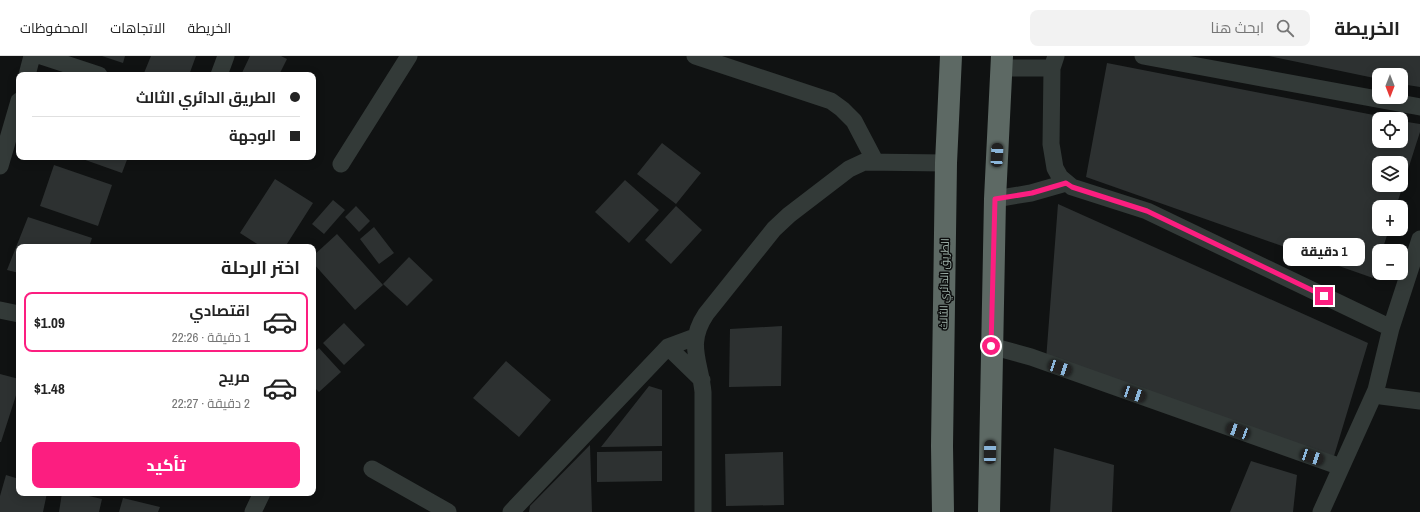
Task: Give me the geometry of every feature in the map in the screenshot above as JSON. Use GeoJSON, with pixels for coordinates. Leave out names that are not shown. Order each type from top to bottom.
{"type":"FeatureCollection","features":[{"type":"Feature","properties":{"kind":"highway","name":"الطريق الدائري الثالث"},"geometry":{"type":"LineString","coordinates":[[943,512],[942,446],[946,163],[951,56]]}},
{"type":"Feature","properties":{"kind":"highway"},"geometry":{"type":"LineString","coordinates":[[989,512],[995,199],[1002,62]]}},
{"type":"Feature","properties":{"kind":"street"},"geometry":{"type":"LineString","coordinates":[[28,72],[32,56]]}},
{"type":"Feature","properties":{"kind":"street"},"geometry":{"type":"LineString","coordinates":[[41,56],[91,72]]}},
{"type":"Feature","properties":{"kind":"street"},"geometry":{"type":"LineString","coordinates":[[220,72],[226,56]]}},
{"type":"Feature","properties":{"kind":"street"},"geometry":{"type":"LineString","coordinates":[[341,164],[409,56]]}},
{"type":"Feature","properties":{"kind":"street"},"geometry":{"type":"LineString","coordinates":[[695,56],[830,101],[842,109],[854,121],[875,161]]}},
{"type":"Feature","properties":{"kind":"street"},"geometry":{"type":"LineString","coordinates":[[1143,56],[1420,107]]}},
{"type":"Feature","properties":{"kind":"street"},"geometry":{"type":"LineString","coordinates":[[1002,62],[1054,62],[1051,144],[1055,168],[1060,177],[1066,183],[1072,187],[1147,211],[1391,328]]}},
{"type":"Feature","properties":{"kind":"street"},"geometry":{"type":"LineString","coordinates":[[0,166],[16,112]]}},
{"type":"Feature","properties":{"kind":"street"},"geometry":{"type":"LineString","coordinates":[[703,512],[703,392],[695,338],[706,314],[774,229],[789,215],[849,169],[864,162],[875,161],[946,163]]}},
{"type":"Feature","properties":{"kind":"street"},"geometry":{"type":"LineString","coordinates":[[995,199],[1032,193],[1066,183]]}},
{"type":"Feature","properties":{"kind":"street"},"geometry":{"type":"LineString","coordinates":[[1321,512],[1376,390],[1391,328],[1420,239]]}},
{"type":"Feature","properties":{"kind":"street"},"geometry":{"type":"LineString","coordinates":[[0,310],[16,313]]}},
{"type":"Feature","properties":{"kind":"street"},"geometry":{"type":"LineString","coordinates":[[510,512],[668,347],[695,338]]}},
{"type":"Feature","properties":{"kind":"street"},"geometry":{"type":"LineString","coordinates":[[991,346],[1031,357],[1341,467]]}},
{"type":"Feature","properties":{"kind":"street"},"geometry":{"type":"LineString","coordinates":[[668,347],[702,380]]}},
{"type":"Feature","properties":{"kind":"street"},"geometry":{"type":"LineString","coordinates":[[1376,390],[1381,396],[1420,401]]}},
{"type":"Feature","properties":{"kind":"street"},"geometry":{"type":"LineString","coordinates":[[372,469],[448,512]]}},
{"type":"Feature","properties":{"kind":"street"},"geometry":{"type":"LineString","coordinates":[[253,512],[261,496]]}},
{"type":"Feature","properties":{"kind":"building"},"geometry":{"type":"Polygon","coordinates":[[[102,56],[125,56],[123,63],[102,56]]]}},
{"type":"Feature","properties":{"kind":"building"},"geometry":{"type":"Polygon","coordinates":[[[151,56],[196,56],[190,72],[144,72],[151,56]]]}},
{"type":"Feature","properties":{"kind":"building"},"geometry":{"type":"Polygon","coordinates":[[[250,56],[281,56],[287,59],[280,72],[242,72],[250,56]]]}},
{"type":"Feature","properties":{"kind":"building"},"geometry":{"type":"Polygon","coordinates":[[[1269,56],[1420,56],[1420,87],[1408,85],[1408,68],[1372,68],[1372,78],[1269,56]]]}},
{"type":"Feature","properties":{"kind":"building"},"geometry":{"type":"Polygon","coordinates":[[[1107,63],[1372,115],[1372,148],[1408,148],[1408,122],[1420,124],[1420,132],[1408,170],[1408,156],[1372,156],[1372,192],[1401,192],[1398,200],[1372,200],[1372,236],[1387,236],[1384,244],[1372,244],[1372,278],[1086,177],[1107,63]]]}},
{"type":"Feature","properties":{"kind":"building"},"geometry":{"type":"Polygon","coordinates":[[[662,143],[701,173],[676,204],[637,174],[662,143]]]}},
{"type":"Feature","properties":{"kind":"building"},"geometry":{"type":"Polygon","coordinates":[[[85,160],[127,160],[122,173],[85,160]]]}},
{"type":"Feature","properties":{"kind":"building"},"geometry":{"type":"Polygon","coordinates":[[[54,165],[112,185],[98,226],[40,206],[54,165]]]}},
{"type":"Feature","properties":{"kind":"building"},"geometry":{"type":"Polygon","coordinates":[[[275,179],[313,203],[287,244],[257,244],[240,233],[275,179]]]}},
{"type":"Feature","properties":{"kind":"building"},"geometry":{"type":"Polygon","coordinates":[[[625,180],[659,210],[629,243],[595,212],[625,180]]]}},
{"type":"Feature","properties":{"kind":"building"},"geometry":{"type":"Polygon","coordinates":[[[333,200],[345,210],[324,234],[312,224],[333,200]]]}},
{"type":"Feature","properties":{"kind":"building"},"geometry":{"type":"Polygon","coordinates":[[[1058,204],[1368,343],[1334,456],[1046,360],[1058,204]]]}},
{"type":"Feature","properties":{"kind":"building"},"geometry":{"type":"Polygon","coordinates":[[[356,206],[370,221],[359,232],[345,217],[356,206]]]}},
{"type":"Feature","properties":{"kind":"building"},"geometry":{"type":"Polygon","coordinates":[[[676,206],[702,230],[671,264],[645,240],[676,206]]]}},
{"type":"Feature","properties":{"kind":"building"},"geometry":{"type":"Polygon","coordinates":[[[28,217],[92,238],[90,244],[17,244],[28,217]]]}},
{"type":"Feature","properties":{"kind":"building"},"geometry":{"type":"Polygon","coordinates":[[[374,227],[394,253],[379,264],[360,239],[374,227]]]}},
{"type":"Feature","properties":{"kind":"building"},"geometry":{"type":"Polygon","coordinates":[[[337,234],[383,285],[355,310],[316,266],[316,253],[337,234]]]}},
{"type":"Feature","properties":{"kind":"building"},"geometry":{"type":"Polygon","coordinates":[[[16,247],[16,272],[7,270],[16,247]]]}},
{"type":"Feature","properties":{"kind":"building"},"geometry":{"type":"Polygon","coordinates":[[[409,257],[433,280],[407,306],[383,284],[409,257]]]}},
{"type":"Feature","properties":{"kind":"building"},"geometry":{"type":"Polygon","coordinates":[[[344,323],[365,345],[344,365],[323,343],[344,323]]]}},
{"type":"Feature","properties":{"kind":"building"},"geometry":{"type":"Polygon","coordinates":[[[782,326],[781,386],[729,387],[730,329],[782,326]]]}},
{"type":"Feature","properties":{"kind":"building"},"geometry":{"type":"Polygon","coordinates":[[[319,348],[341,372],[319,392],[316,389],[316,350],[319,348]]]}},
{"type":"Feature","properties":{"kind":"building"},"geometry":{"type":"Polygon","coordinates":[[[506,361],[551,400],[519,437],[473,398],[506,361]]]}},
{"type":"Feature","properties":{"kind":"building"},"geometry":{"type":"Polygon","coordinates":[[[0,374],[16,378],[16,395],[0,442],[0,374]]]}},
{"type":"Feature","properties":{"kind":"building"},"geometry":{"type":"Polygon","coordinates":[[[649,386],[662,390],[662,446],[601,447],[649,386]]]}},
{"type":"Feature","properties":{"kind":"building"},"geometry":{"type":"Polygon","coordinates":[[[590,445],[592,512],[529,512],[530,506],[590,445]]]}},
{"type":"Feature","properties":{"kind":"building"},"geometry":{"type":"Polygon","coordinates":[[[1054,448],[1114,465],[1112,512],[1050,512],[1054,448]]]}},
{"type":"Feature","properties":{"kind":"building"},"geometry":{"type":"Polygon","coordinates":[[[662,451],[662,481],[597,482],[597,452],[662,451]]]}},
{"type":"Feature","properties":{"kind":"building"},"geometry":{"type":"Polygon","coordinates":[[[783,452],[784,505],[726,506],[725,454],[783,452]]]}},
{"type":"Feature","properties":{"kind":"building"},"geometry":{"type":"Polygon","coordinates":[[[1251,461],[1297,475],[1293,512],[1230,512],[1251,461]]]}},
{"type":"Feature","properties":{"kind":"building"},"geometry":{"type":"Polygon","coordinates":[[[6,475],[16,478],[16,496],[46,496],[43,512],[0,512],[0,496],[6,475]]]}},
{"type":"Feature","properties":{"kind":"building"},"geometry":{"type":"Polygon","coordinates":[[[62,496],[89,496],[102,499],[99,512],[59,512],[62,496]]]}},
{"type":"Feature","properties":{"kind":"building"},"geometry":{"type":"Polygon","coordinates":[[[123,498],[160,507],[158,512],[119,512],[123,498]]]}},
{"type":"Feature","properties":{"kind":"route"},"geometry":{"type":"LineString","coordinates":[[991,346],[995,199],[1032,193],[1066,183],[1072,187],[1147,211],[1324,296]]}}]}
